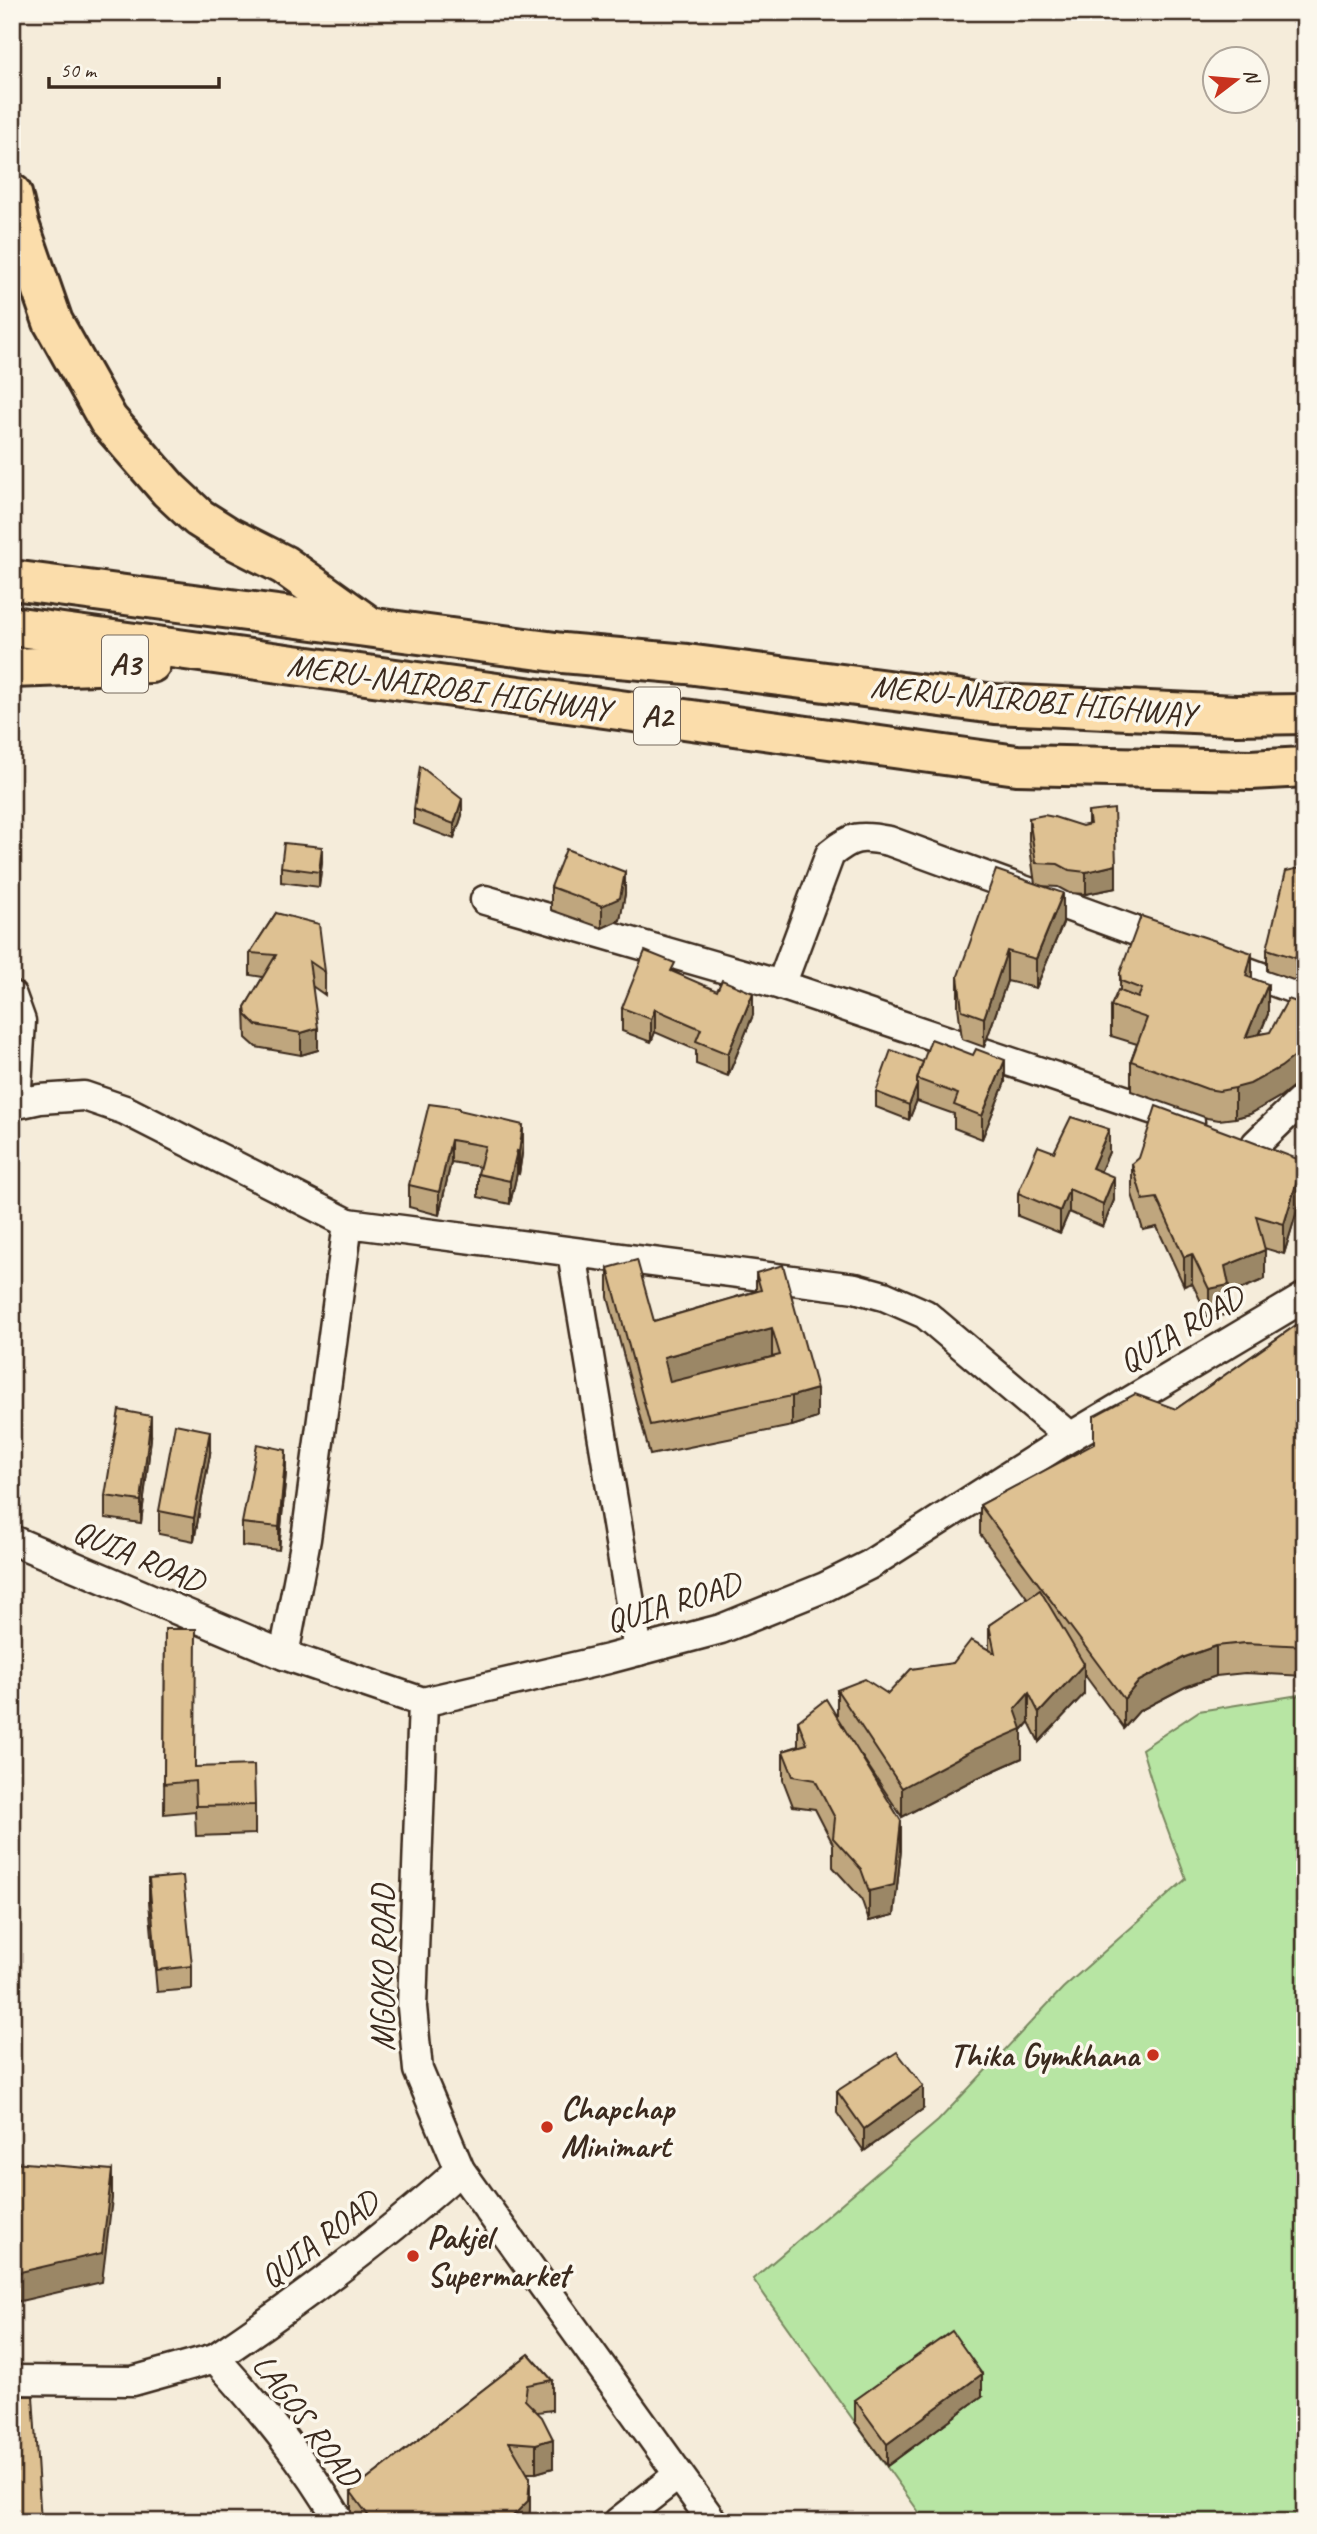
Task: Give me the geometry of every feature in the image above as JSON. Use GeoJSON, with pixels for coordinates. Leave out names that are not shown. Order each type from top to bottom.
{"type":"FeatureCollection","features":[{"type":"Feature","properties":{"kind":"highway"},"geometry":{"type":"LineString","coordinates":[[12,194],[19,224],[53,322],[108,420],[169,490],[199,518],[229,537],[284,565],[372,628]]}},
{"type":"Feature","properties":{"kind":"highway","name":"MERU-NAIROBI HIGHWAY"},"geometry":{"type":"LineString","coordinates":[[12,580],[563,653],[687,664],[995,704],[1236,715],[1305,714]]}},
{"type":"Feature","properties":{"kind":"highway","name":"MERU-NAIROBI HIGHWAY"},"geometry":{"type":"LineString","coordinates":[[12,626],[1017,765],[1251,770],[1305,767]]}},
{"type":"Feature","properties":{"kind":"highway","name":"A3"},"geometry":{"type":"LineString","coordinates":[[12,668],[237,658]]}},
{"type":"Feature","properties":{"kind":"street"},"geometry":{"type":"LineString","coordinates":[[780,985],[830,854],[847,840],[869,837],[889,841],[1305,993]]}},
{"type":"Feature","properties":{"kind":"street"},"geometry":{"type":"LineString","coordinates":[[485,900],[780,985],[1268,1149],[1305,1097]]}},
{"type":"Feature","properties":{"kind":"street"},"geometry":{"type":"LineString","coordinates":[[12,996],[21,1021],[14,1104],[84,1096],[125,1110],[348,1223],[855,1288],[884,1296],[925,1314],[1070,1437]]}},
{"type":"Feature","properties":{"kind":"street"},"geometry":{"type":"LineString","coordinates":[[284,1655],[306,1539],[348,1223]]}},
{"type":"Feature","properties":{"kind":"street"},"geometry":{"type":"LineString","coordinates":[[572,1253],[638,1651]]}},
{"type":"Feature","properties":{"kind":"street","name":"QUIA ROAD"},"geometry":{"type":"LineString","coordinates":[[12,1540],[284,1655],[423,1702],[721,1629],[836,1582],[869,1565],[1070,1437],[1305,1297]]}},
{"type":"Feature","properties":{"kind":"street","name":"MGOKO ROAD"},"geometry":{"type":"LineString","coordinates":[[423,1702],[412,2007],[418,2070],[460,2170],[713,2522]]}},
{"type":"Feature","properties":{"kind":"street","name":"QUIA ROAD"},"geometry":{"type":"LineString","coordinates":[[215,2358],[342,2269],[460,2170]]}},
{"type":"Feature","properties":{"kind":"street","name":"LAGOS ROAD"},"geometry":{"type":"LineString","coordinates":[[12,2380],[132,2381],[215,2358],[285,2439],[317,2482],[340,2522]]}},
{"type":"Feature","properties":{"kind":"street"},"geometry":{"type":"LineString","coordinates":[[618,2522],[678,2475]]}},
{"type":"Feature","properties":{"kind":"green space","name":"Thika Gymkhana"},"geometry":{"type":"Polygon","coordinates":[[[1305,1694],[1305,2522],[926,2522],[753,2279],[938,2121],[1063,1988],[1186,1879],[1159,1806],[1142,1749],[1199,1711],[1305,1694]]]}},
{"type":"Feature","properties":{"kind":"building"},"geometry":{"type":"Polygon","coordinates":[[[420,766],[462,799],[454,824],[414,809],[420,766]]]}},
{"type":"Feature","properties":{"kind":"building"},"geometry":{"type":"Polygon","coordinates":[[[1114,809],[1116,865],[1086,872],[1069,870],[1058,864],[1036,863],[1029,818],[1044,815],[1082,826],[1090,824],[1088,812],[1114,809]]]}},
{"type":"Feature","properties":{"kind":"building"},"geometry":{"type":"Polygon","coordinates":[[[284,843],[322,847],[319,872],[281,867],[284,843]]]}},
{"type":"Feature","properties":{"kind":"building"},"geometry":{"type":"Polygon","coordinates":[[[566,849],[625,872],[620,898],[602,906],[551,887],[566,849]]]}},
{"type":"Feature","properties":{"kind":"building"},"geometry":{"type":"Polygon","coordinates":[[[1305,867],[1305,961],[1267,949],[1286,871],[1305,867]]]}},
{"type":"Feature","properties":{"kind":"building"},"geometry":{"type":"Polygon","coordinates":[[[996,870],[1063,893],[1036,959],[1007,951],[984,1018],[962,1010],[958,976],[996,870]]]}},
{"type":"Feature","properties":{"kind":"building"},"geometry":{"type":"Polygon","coordinates":[[[276,913],[319,924],[325,972],[309,961],[318,1028],[301,1033],[256,1025],[246,1015],[245,1007],[276,955],[250,953],[276,913]]]}},
{"type":"Feature","properties":{"kind":"building"},"geometry":{"type":"Polygon","coordinates":[[[1141,916],[1252,953],[1246,976],[1268,984],[1246,1037],[1270,1032],[1288,999],[1305,1005],[1305,1048],[1281,1067],[1250,1084],[1219,1091],[1131,1061],[1147,1018],[1111,1006],[1118,990],[1138,998],[1142,989],[1121,981],[1120,973],[1141,916]]]}},
{"type":"Feature","properties":{"kind":"building"},"geometry":{"type":"Polygon","coordinates":[[[645,951],[675,963],[671,971],[717,991],[722,980],[753,993],[728,1054],[696,1041],[701,1029],[655,1009],[651,1019],[622,1008],[645,951]]]}},
{"type":"Feature","properties":{"kind":"building"},"geometry":{"type":"Polygon","coordinates":[[[931,1039],[973,1055],[976,1049],[1005,1060],[982,1116],[954,1105],[958,1094],[917,1079],[931,1039]]]}},
{"type":"Feature","properties":{"kind":"building"},"geometry":{"type":"Polygon","coordinates":[[[891,1050],[923,1062],[909,1105],[876,1092],[891,1050]]]}},
{"type":"Feature","properties":{"kind":"building"},"geometry":{"type":"Polygon","coordinates":[[[429,1104],[459,1108],[523,1125],[519,1152],[517,1151],[510,1181],[478,1174],[485,1146],[451,1140],[439,1192],[409,1185],[429,1104]]]}},
{"type":"Feature","properties":{"kind":"building"},"geometry":{"type":"Polygon","coordinates":[[[1156,1106],[1303,1161],[1284,1224],[1256,1216],[1265,1250],[1225,1266],[1229,1285],[1209,1289],[1192,1254],[1184,1257],[1157,1198],[1143,1200],[1132,1164],[1139,1158],[1156,1106]]]}},
{"type":"Feature","properties":{"kind":"building"},"geometry":{"type":"Polygon","coordinates":[[[1071,1117],[1109,1129],[1092,1168],[1114,1177],[1103,1204],[1069,1189],[1060,1211],[1018,1193],[1038,1146],[1054,1152],[1071,1117]]]}},
{"type":"Feature","properties":{"kind":"building"},"geometry":{"type":"Polygon","coordinates":[[[637,1260],[654,1321],[761,1290],[756,1273],[783,1265],[817,1389],[650,1425],[608,1268],[637,1260]],[[772,1328],[664,1357],[670,1382],[780,1355],[772,1328]]]}},
{"type":"Feature","properties":{"kind":"building"},"geometry":{"type":"Polygon","coordinates":[[[1305,1319],[1305,1646],[1245,1643],[1216,1646],[1185,1657],[1139,1681],[1124,1699],[980,1505],[1094,1444],[1094,1416],[1135,1394],[1176,1409],[1305,1319]]]}},
{"type":"Feature","properties":{"kind":"building"},"geometry":{"type":"Polygon","coordinates":[[[119,1410],[151,1416],[141,1501],[105,1496],[119,1410]]]}},
{"type":"Feature","properties":{"kind":"building"},"geometry":{"type":"Polygon","coordinates":[[[175,1424],[210,1431],[194,1518],[159,1511],[175,1424]]]}},
{"type":"Feature","properties":{"kind":"building"},"geometry":{"type":"Polygon","coordinates":[[[257,1444],[286,1450],[279,1527],[242,1523],[257,1444]]]}},
{"type":"Feature","properties":{"kind":"building"},"geometry":{"type":"Polygon","coordinates":[[[1040,1590],[1084,1664],[1039,1713],[1029,1693],[1015,1709],[1022,1729],[973,1750],[902,1788],[837,1690],[865,1679],[888,1694],[911,1669],[953,1663],[971,1640],[995,1653],[989,1625],[1040,1590]]]}},
{"type":"Feature","properties":{"kind":"building"},"geometry":{"type":"Polygon","coordinates":[[[165,1629],[196,1629],[195,1767],[254,1765],[255,1805],[196,1806],[195,1781],[164,1784],[165,1629]]]}},
{"type":"Feature","properties":{"kind":"building"},"geometry":{"type":"Polygon","coordinates":[[[826,1699],[901,1821],[894,1885],[869,1891],[861,1869],[833,1838],[835,1818],[815,1780],[793,1776],[783,1751],[807,1744],[798,1721],[826,1699]]]}},
{"type":"Feature","properties":{"kind":"building"},"geometry":{"type":"Polygon","coordinates":[[[183,1876],[192,1966],[157,1970],[149,1879],[183,1876]]]}},
{"type":"Feature","properties":{"kind":"building"},"geometry":{"type":"Polygon","coordinates":[[[12,2010],[13,2162],[112,2170],[102,2253],[12,2274],[12,2010]]]}},
{"type":"Feature","properties":{"kind":"building"},"geometry":{"type":"Polygon","coordinates":[[[897,2052],[923,2086],[864,2129],[837,2091],[897,2052]]]}},
{"type":"Feature","properties":{"kind":"building"},"geometry":{"type":"Polygon","coordinates":[[[952,2331],[982,2374],[887,2444],[855,2400],[952,2331]]]}},
{"type":"Feature","properties":{"kind":"building"},"geometry":{"type":"Polygon","coordinates":[[[529,2354],[552,2380],[527,2385],[525,2400],[542,2417],[553,2439],[536,2444],[509,2442],[530,2478],[528,2501],[512,2517],[492,2521],[469,2513],[470,2522],[373,2522],[351,2492],[529,2354]]]}},
{"type":"Feature","properties":{"kind":"building"},"geometry":{"type":"Polygon","coordinates":[[[12,2396],[33,2396],[41,2522],[12,2522],[12,2396]]]}},
{"type":"Feature","properties":{"kind":"place","name":"Thika Gymkhana"},"geometry":{"type":"Point","coordinates":[1153,2055]}},
{"type":"Feature","properties":{"kind":"place","name":"Chapchap Minimart"},"geometry":{"type":"Point","coordinates":[547,2127]}},
{"type":"Feature","properties":{"kind":"place","name":"Pakjel Supermarket"},"geometry":{"type":"Point","coordinates":[413,2256]}}]}
